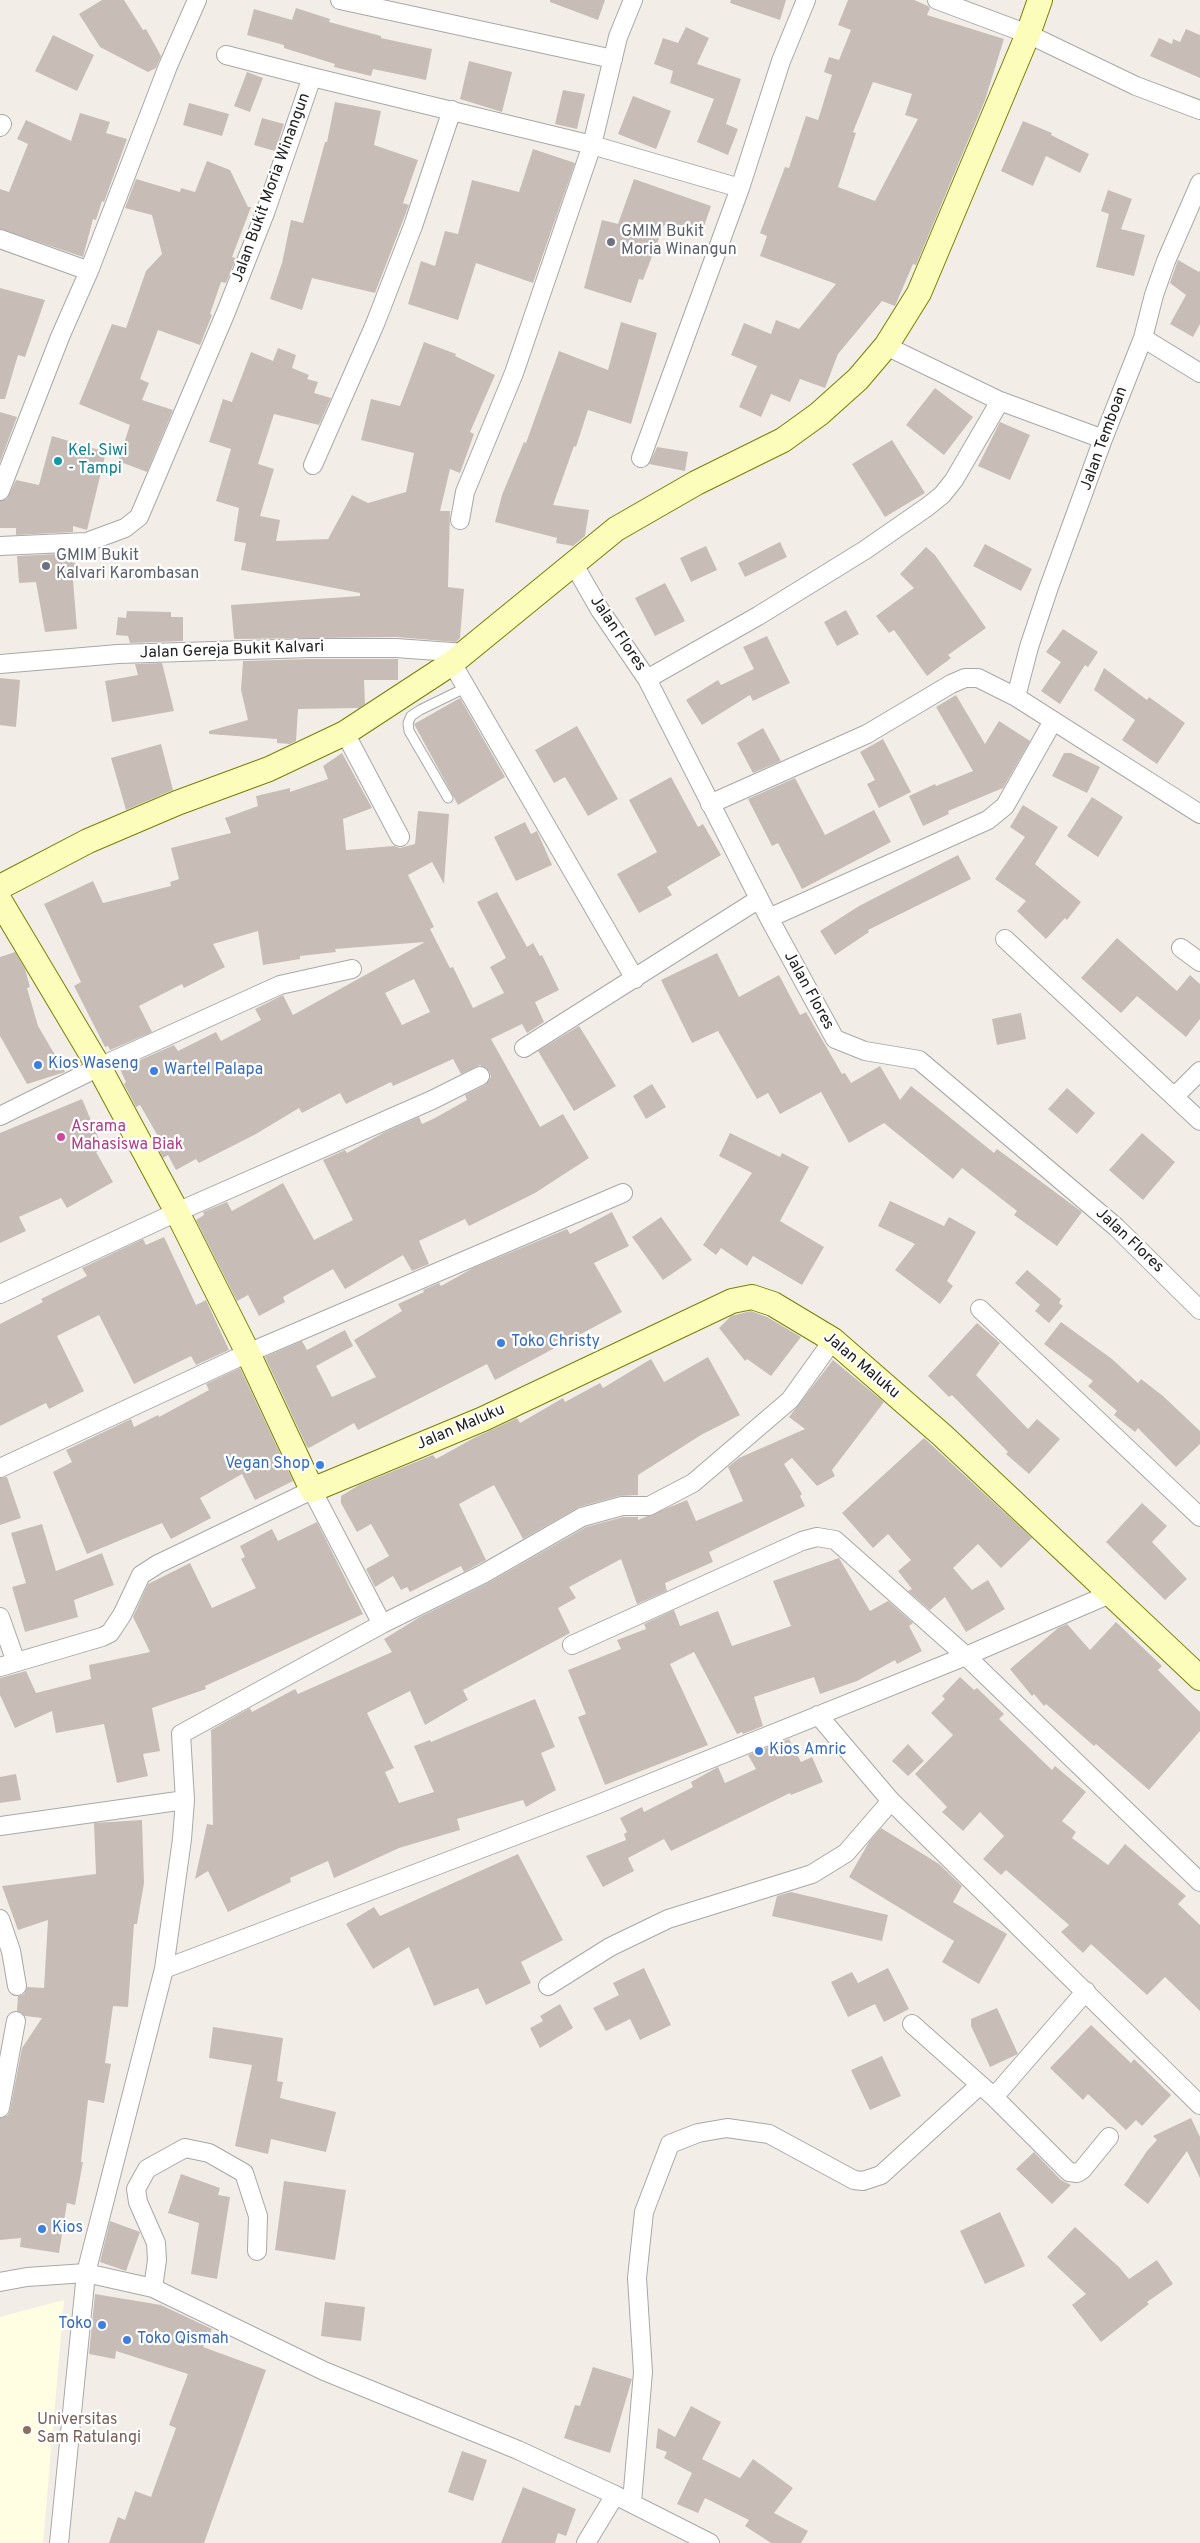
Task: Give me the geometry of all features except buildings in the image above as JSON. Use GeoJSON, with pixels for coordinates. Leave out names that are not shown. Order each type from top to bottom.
{"type":"FeatureCollection","features":[{"type":"Feature","properties":{"kind":"main road"},"geometry":{"type":"LineString","coordinates":[[0,887],[88,841],[177,803],[269,769],[345,733],[458,658],[616,528],[644,511],[784,440],[819,414],[858,379],[886,346],[919,293],[1028,34],[1040,0]]}},
{"type":"Feature","properties":{"kind":"main road"},"geometry":{"type":"LineString","coordinates":[[0,901],[99,1067],[177,1212],[248,1353],[312,1490]]}},
{"type":"Feature","properties":{"kind":"main road","name":"Jalan Maluku"},"geometry":{"type":"LineString","coordinates":[[312,1490],[483,1419],[739,1298],[752,1297],[773,1304],[833,1340],[942,1435],[1200,1678]]}},
{"type":"Feature","properties":{"kind":"street"},"geometry":{"type":"LineString","coordinates":[[0,491],[60,337],[89,271],[165,74],[197,0]]}},
{"type":"Feature","properties":{"kind":"street"},"geometry":{"type":"LineString","coordinates":[[340,0],[613,59]]}},
{"type":"Feature","properties":{"kind":"street"},"geometry":{"type":"LineString","coordinates":[[460,520],[464,492],[514,373],[592,145],[620,30],[633,0]]}},
{"type":"Feature","properties":{"kind":"street"},"geometry":{"type":"LineString","coordinates":[[640,458],[740,188],[781,61],[806,0]]}},
{"type":"Feature","properties":{"kind":"street"},"geometry":{"type":"LineString","coordinates":[[937,0],[1028,34],[1136,86],[1200,110]]}},
{"type":"Feature","properties":{"kind":"street"},"geometry":{"type":"LineString","coordinates":[[226,54],[312,77]]}},
{"type":"Feature","properties":{"kind":"street","name":"Jalan Bukit Moria Winangun"},"geometry":{"type":"LineString","coordinates":[[0,546],[87,542],[125,528],[139,517],[265,213],[312,77],[592,145],[740,188]]}},
{"type":"Feature","properties":{"kind":"street"},"geometry":{"type":"LineString","coordinates":[[313,465],[376,324],[413,226],[422,194],[452,110]]}},
{"type":"Feature","properties":{"kind":"street","name":"Jalan Temboan"},"geometry":{"type":"LineString","coordinates":[[1016,697],[1029,647],[1049,587],[1103,439],[1143,338],[1154,295],[1163,270],[1200,182]]}},
{"type":"Feature","properties":{"kind":"street"},"geometry":{"type":"LineString","coordinates":[[0,239],[89,271]]}},
{"type":"Feature","properties":{"kind":"street"},"geometry":{"type":"LineString","coordinates":[[1143,338],[1200,373]]}},
{"type":"Feature","properties":{"kind":"street"},"geometry":{"type":"LineString","coordinates":[[886,346],[1000,401],[1103,439]]}},
{"type":"Feature","properties":{"kind":"street"},"geometry":{"type":"LineString","coordinates":[[647,679],[758,616],[850,560],[927,507],[942,495],[954,480],[1000,401]]}},
{"type":"Feature","properties":{"kind":"street","name":"Jalan Flores"},"geometry":{"type":"LineString","coordinates":[[572,563],[600,610],[647,679],[759,899],[836,1039],[865,1051],[919,1060],[1116,1227],[1200,1310]]}},
{"type":"Feature","properties":{"kind":"street","name":"Jalan Gereja Bukit Kalvari"},"geometry":{"type":"LineString","coordinates":[[0,664],[118,654],[301,648],[396,648],[458,658]]}},
{"type":"Feature","properties":{"kind":"street"},"geometry":{"type":"LineString","coordinates":[[458,658],[467,688],[635,979]]}},
{"type":"Feature","properties":{"kind":"street"},"geometry":{"type":"LineString","coordinates":[[710,804],[867,734],[951,684],[965,678],[978,678],[1016,697],[1200,814]]}},
{"type":"Feature","properties":{"kind":"street"},"geometry":{"type":"LineString","coordinates":[[769,918],[988,820],[1005,806],[1053,721]]}},
{"type":"Feature","properties":{"kind":"street"},"geometry":{"type":"LineString","coordinates":[[345,733],[400,837]]}},
{"type":"Feature","properties":{"kind":"street"},"geometry":{"type":"LineString","coordinates":[[524,1048],[759,899]]}},
{"type":"Feature","properties":{"kind":"street"},"geometry":{"type":"LineString","coordinates":[[1005,939],[1200,1121]]}},
{"type":"Feature","properties":{"kind":"street"},"geometry":{"type":"LineString","coordinates":[[1181,948],[1200,962]]}},
{"type":"Feature","properties":{"kind":"street"},"geometry":{"type":"LineString","coordinates":[[0,1116],[99,1067],[280,986],[352,969]]}},
{"type":"Feature","properties":{"kind":"street"},"geometry":{"type":"LineString","coordinates":[[1175,1096],[1200,1071]]}},
{"type":"Feature","properties":{"kind":"street"},"geometry":{"type":"LineString","coordinates":[[0,1294],[177,1212],[432,1100],[480,1076]]}},
{"type":"Feature","properties":{"kind":"street"},"geometry":{"type":"LineString","coordinates":[[0,1468],[248,1353],[623,1193]]}},
{"type":"Feature","properties":{"kind":"street"},"geometry":{"type":"LineString","coordinates":[[980,1309],[1200,1517]]}},
{"type":"Feature","properties":{"kind":"street"},"geometry":{"type":"LineString","coordinates":[[59,2543],[86,2274],[164,1969],[182,1839],[185,1800],[181,1734],[382,1624],[484,1574],[582,1517],[603,1510],[632,1505],[649,1506],[693,1484],[790,1400],[833,1340]]}},
{"type":"Feature","properties":{"kind":"street"},"geometry":{"type":"LineString","coordinates":[[0,1617],[8,1664],[102,1637],[110,1633],[122,1615],[141,1575],[158,1564],[312,1490],[382,1624]]}},
{"type":"Feature","properties":{"kind":"street"},"geometry":{"type":"LineString","coordinates":[[572,1644],[802,1541],[817,1537],[836,1540],[966,1656],[1200,1882]]}},
{"type":"Feature","properties":{"kind":"street"},"geometry":{"type":"LineString","coordinates":[[164,1969],[596,1805],[966,1656],[1110,1594]]}},
{"type":"Feature","properties":{"kind":"street"},"geometry":{"type":"LineString","coordinates":[[818,1715],[891,1800],[1200,2105]]}},
{"type":"Feature","properties":{"kind":"street"},"geometry":{"type":"LineString","coordinates":[[0,1826],[185,1800]]}},
{"type":"Feature","properties":{"kind":"street"},"geometry":{"type":"LineString","coordinates":[[548,1986],[610,1946],[668,1919],[812,1874],[846,1853],[891,1800]]}},
{"type":"Feature","properties":{"kind":"street"},"geometry":{"type":"LineString","coordinates":[[0,1919],[11,1951],[17,1986]]}},
{"type":"Feature","properties":{"kind":"street"},"geometry":{"type":"LineString","coordinates":[[994,2098],[1086,1992]]}},
{"type":"Feature","properties":{"kind":"street"},"geometry":{"type":"LineString","coordinates":[[0,2108],[16,2021]]}},
{"type":"Feature","properties":{"kind":"street"},"geometry":{"type":"LineString","coordinates":[[912,2024],[994,2098],[1069,2172],[1077,2173],[1082,2170],[1109,2138]]}},
{"type":"Feature","properties":{"kind":"street"},"geometry":{"type":"LineString","coordinates":[[632,2502],[642,2372],[638,2278],[644,2212],[670,2144],[698,2133],[727,2128],[768,2134],[854,2180],[863,2181],[881,2175],[980,2085]]}},
{"type":"Feature","properties":{"kind":"street"},"geometry":{"type":"LineString","coordinates":[[153,2288],[157,2260],[156,2242],[138,2202],[136,2189],[147,2169],[185,2148],[209,2153],[244,2174],[258,2216],[257,2250]]}},
{"type":"Feature","properties":{"kind":"street"},"geometry":{"type":"LineString","coordinates":[[0,2282],[27,2277],[86,2274],[153,2288],[324,2371],[518,2450],[615,2494],[710,2543]]}},
{"type":"Feature","properties":{"kind":"street"},"geometry":{"type":"LineString","coordinates":[[586,2543],[615,2494]]}},
{"type":"Feature","properties":{"kind":"lane"},"geometry":{"type":"LineString","coordinates":[[448,798],[409,731],[408,723],[411,716],[420,710],[467,688]]}},
{"type":"Feature","properties":{"kind":"shaded area","name":"Universitas Sam Ratulangi"},"geometry":{"type":"Polygon","coordinates":[[[64,2300],[43,2543],[0,2543],[0,2317],[64,2300]]]}},
{"type":"Feature","properties":{"kind":"place","name":"GMIM Bukit Moria Winangun"},"geometry":{"type":"Point","coordinates":[611,242]}},
{"type":"Feature","properties":{"kind":"place","name":"Kel. Siwi - Tampi"},"geometry":{"type":"Point","coordinates":[58,461]}},
{"type":"Feature","properties":{"kind":"place","name":"GMIM Bukit Kalvari Karombasan"},"geometry":{"type":"Point","coordinates":[46,566]}},
{"type":"Feature","properties":{"kind":"place","name":"Kios Waseng"},"geometry":{"type":"Point","coordinates":[38,1065]}},
{"type":"Feature","properties":{"kind":"place","name":"Wartel Palapa"},"geometry":{"type":"Point","coordinates":[154,1071]}},
{"type":"Feature","properties":{"kind":"place","name":"Asrama Mahasiswa Biak"},"geometry":{"type":"Point","coordinates":[61,1137]}},
{"type":"Feature","properties":{"kind":"place","name":"Toko Christy"},"geometry":{"type":"Point","coordinates":[501,1343]}},
{"type":"Feature","properties":{"kind":"place","name":"Vegan Shop"},"geometry":{"type":"Point","coordinates":[320,1465]}},
{"type":"Feature","properties":{"kind":"place","name":"Kios Amric"},"geometry":{"type":"Point","coordinates":[759,1751]}},
{"type":"Feature","properties":{"kind":"place","name":"Kios"},"geometry":{"type":"Point","coordinates":[42,2229]}},
{"type":"Feature","properties":{"kind":"place","name":"Toko"},"geometry":{"type":"Point","coordinates":[102,2325]}},
{"type":"Feature","properties":{"kind":"place","name":"Toko Qismah"},"geometry":{"type":"Point","coordinates":[127,2340]}},
{"type":"Feature","properties":{"kind":"place","name":"Universitas Sam Ratulangi"},"geometry":{"type":"Point","coordinates":[27,2430]}}]}
